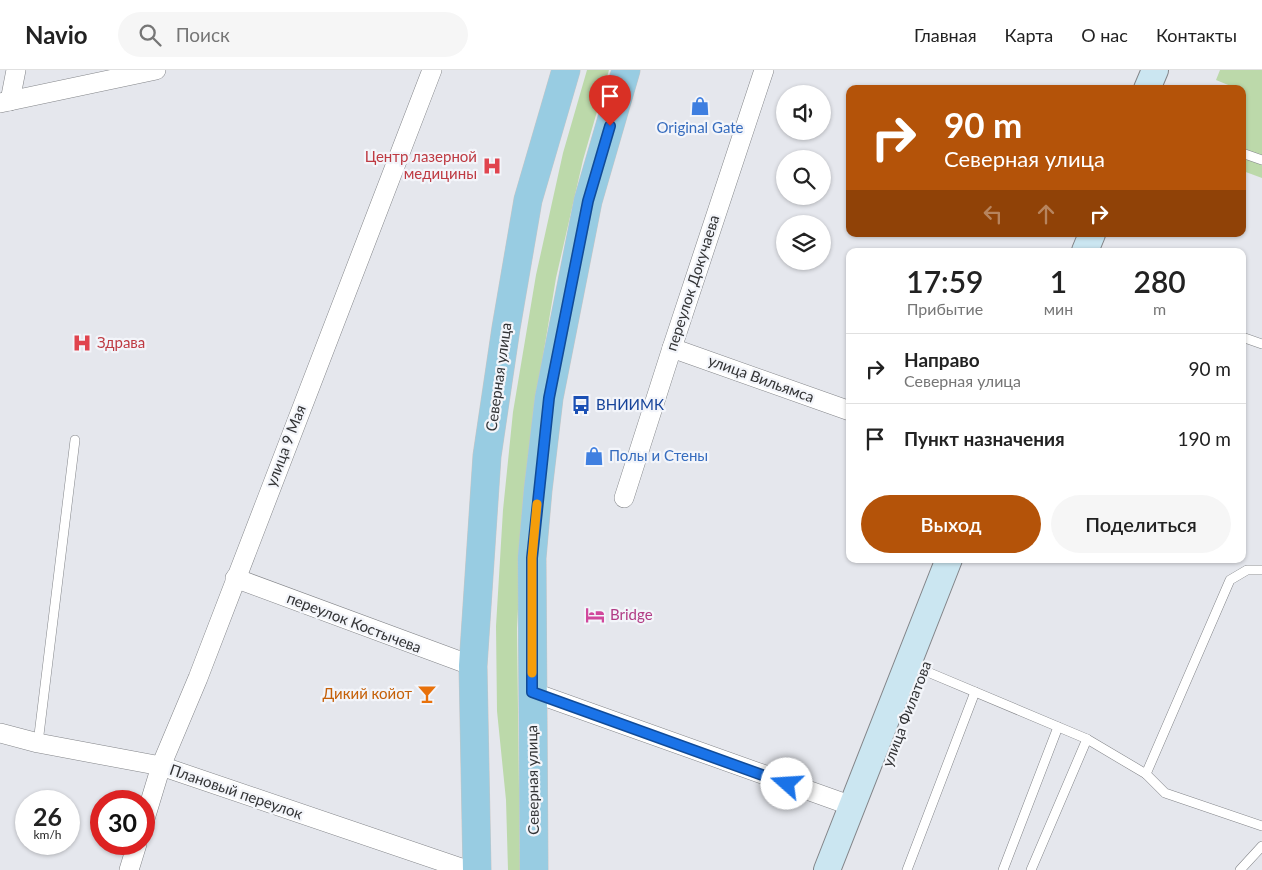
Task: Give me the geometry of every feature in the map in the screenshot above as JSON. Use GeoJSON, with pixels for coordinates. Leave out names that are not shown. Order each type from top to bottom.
{"type":"FeatureCollection","features":[{"type":"Feature","properties":{"kind":"main road","name":"Северная улица"},"geometry":{"type":"LineString","coordinates":[[477,870],[473,666],[487,456],[528,200],[566,70]]}},
{"type":"Feature","properties":{"kind":"main road","name":"Северная улица"},"geometry":{"type":"LineString","coordinates":[[534,870],[532,558],[549,398],[588,201],[626,70]]}},
{"type":"Feature","properties":{"kind":"main road"},"geometry":{"type":"LineString","coordinates":[[1130,85],[1136,70]]}},
{"type":"Feature","properties":{"kind":"main road"},"geometry":{"type":"LineString","coordinates":[[1148,85],[1154,70]]}},
{"type":"Feature","properties":{"kind":"main road"},"geometry":{"type":"LineString","coordinates":[[827,870],[852,806],[916,667],[948,563]]}},
{"type":"Feature","properties":{"kind":"main road","name":"улица Филатова"},"geometry":{"type":"LineString","coordinates":[[846,870],[916,667],[966,563]]}},
{"type":"Feature","properties":{"kind":"street"},"geometry":{"type":"LineString","coordinates":[[5,102],[16,70]]}},
{"type":"Feature","properties":{"kind":"street"},"geometry":{"type":"LineString","coordinates":[[5,102],[156,70]]}},
{"type":"Feature","properties":{"kind":"street","name":"улица 9 Мая"},"geometry":{"type":"LineString","coordinates":[[154,790],[432,70]]}},
{"type":"Feature","properties":{"kind":"street","name":"переулок Докучаева"},"geometry":{"type":"LineString","coordinates":[[624,498],[764,70]]}},
{"type":"Feature","properties":{"kind":"street","name":"улица Вильямса"},"geometry":{"type":"LineString","coordinates":[[672,348],[846,410]]}},
{"type":"Feature","properties":{"kind":"street","name":"переулок Костычева"},"geometry":{"type":"LineString","coordinates":[[235,578],[473,666]]}},
{"type":"Feature","properties":{"kind":"street"},"geometry":{"type":"LineString","coordinates":[[532,692],[852,806]]}},
{"type":"Feature","properties":{"kind":"street","name":"Плановый переулок"},"geometry":{"type":"LineString","coordinates":[[0,734],[162,766],[467,870]]}},
{"type":"Feature","properties":{"kind":"street"},"geometry":{"type":"LineString","coordinates":[[128,870],[133,855]]}},
{"type":"Feature","properties":{"kind":"lane"},"geometry":{"type":"LineString","coordinates":[[1246,154],[1262,160]]}},
{"type":"Feature","properties":{"kind":"lane"},"geometry":{"type":"LineString","coordinates":[[1246,338],[1262,344]]}},
{"type":"Feature","properties":{"kind":"lane"},"geometry":{"type":"LineString","coordinates":[[38,743],[75,440]]}},
{"type":"Feature","properties":{"kind":"lane"},"geometry":{"type":"LineString","coordinates":[[1146,774],[1230,580],[1247,570],[1262,570]]}},
{"type":"Feature","properties":{"kind":"lane"},"geometry":{"type":"LineString","coordinates":[[916,667],[1087,739],[1146,774],[1165,793],[1262,826]]}},
{"type":"Feature","properties":{"kind":"lane"},"geometry":{"type":"LineString","coordinates":[[907,870],[975,692]]}},
{"type":"Feature","properties":{"kind":"lane"},"geometry":{"type":"LineString","coordinates":[[1003,870],[1058,727]]}},
{"type":"Feature","properties":{"kind":"lane"},"geometry":{"type":"LineString","coordinates":[[1031,870],[1087,739]]}},
{"type":"Feature","properties":{"kind":"lane"},"geometry":{"type":"LineString","coordinates":[[1240,870],[1262,846]]}},
{"type":"Feature","properties":{"kind":"green space"},"geometry":{"type":"Polygon","coordinates":[[[587,70],[609,70],[583,160],[556,278],[533,416],[523,512],[517,628],[520,870],[508,870],[506,800],[497,711],[496,626],[503,510],[513,412],[536,275],[563,153],[587,70]]]}},
{"type":"Feature","properties":{"kind":"green space"},"geometry":{"type":"Polygon","coordinates":[[[1220,70],[1262,70],[1262,178],[1246,172],[1246,85],[1228,85],[1216,80],[1220,70]]]}},
{"type":"Feature","properties":{"kind":"slow traffic"},"geometry":{"type":"LineString","coordinates":[[532,673],[532,558],[537,504]]}},
{"type":"Feature","properties":{"kind":"place","name":"Original Gate"},"geometry":{"type":"Point","coordinates":[700,106]}},
{"type":"Feature","properties":{"kind":"place","name":"Центр лазерной медицины"},"geometry":{"type":"Point","coordinates":[492,166]}},
{"type":"Feature","properties":{"kind":"place","name":"Здрава"},"geometry":{"type":"Point","coordinates":[82,343]}},
{"type":"Feature","properties":{"kind":"place","name":"ВНИИМК"},"geometry":{"type":"Point","coordinates":[581,405]}},
{"type":"Feature","properties":{"kind":"place","name":"Полы и Стены"},"geometry":{"type":"Point","coordinates":[594,456]}},
{"type":"Feature","properties":{"kind":"place","name":"Bridge"},"geometry":{"type":"Point","coordinates":[595,615]}},
{"type":"Feature","properties":{"kind":"place","name":"Дикий койот"},"geometry":{"type":"Point","coordinates":[427,694]}},
{"type":"Feature","properties":{"kind":"route"},"geometry":{"type":"LineString","coordinates":[[610,126],[588,201],[549,398],[532,558],[532,692],[787,784]]}}]}
